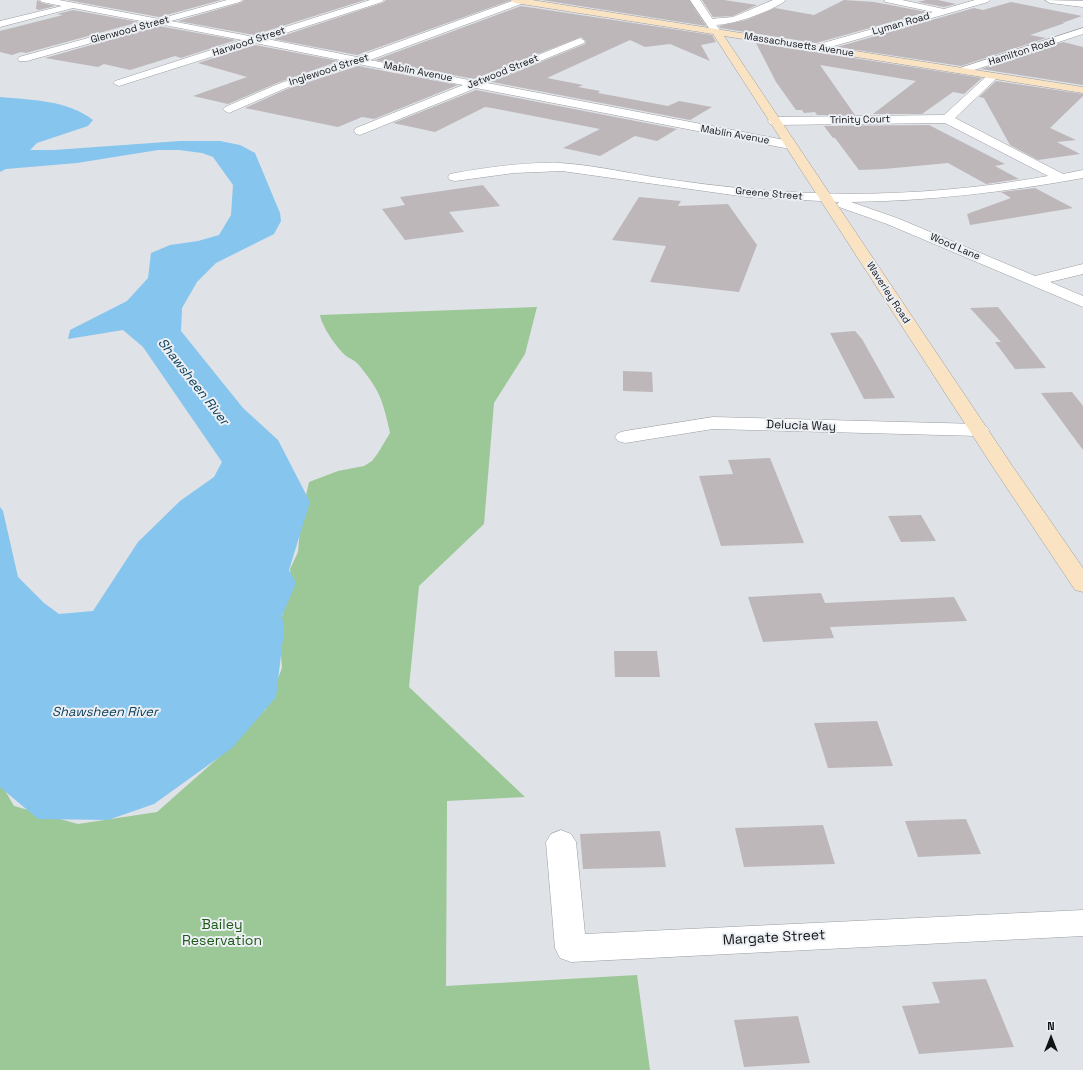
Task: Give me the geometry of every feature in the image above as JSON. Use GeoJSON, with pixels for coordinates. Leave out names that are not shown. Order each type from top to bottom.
{"type":"FeatureCollection","features":[{"type":"Feature","properties":{"kind":"main road","name":"Massachusetts Avenue"},"geometry":{"type":"LineString","coordinates":[[518,1],[1083,90]]}},
{"type":"Feature","properties":{"kind":"main road","name":"Waverley Road"},"geometry":{"type":"LineString","coordinates":[[716,32],[1083,585]]}},
{"type":"Feature","properties":{"kind":"street","name":"Mablin Avenue"},"geometry":{"type":"LineString","coordinates":[[45,0],[255,40],[603,110],[790,145]]}},
{"type":"Feature","properties":{"kind":"street"},"geometry":{"type":"LineString","coordinates":[[0,24],[94,0]]}},
{"type":"Feature","properties":{"kind":"street","name":"Glenwood Street"},"geometry":{"type":"LineString","coordinates":[[23,59],[237,0]]}},
{"type":"Feature","properties":{"kind":"street","name":"Harwood Street"},"geometry":{"type":"LineString","coordinates":[[119,83],[379,0]]}},
{"type":"Feature","properties":{"kind":"street","name":"Waverley Road"},"geometry":{"type":"LineString","coordinates":[[695,0],[716,32]]}},
{"type":"Feature","properties":{"kind":"street"},"geometry":{"type":"LineString","coordinates":[[710,22],[735,20],[781,0]]}},
{"type":"Feature","properties":{"kind":"street"},"geometry":{"type":"LineString","coordinates":[[889,0],[944,12]]}},
{"type":"Feature","properties":{"kind":"street","name":"Lyman Road"},"geometry":{"type":"LineString","coordinates":[[816,48],[985,0]]}},
{"type":"Feature","properties":{"kind":"street"},"geometry":{"type":"LineString","coordinates":[[1050,0],[1083,4]]}},
{"type":"Feature","properties":{"kind":"street","name":"Inglewood Street"},"geometry":{"type":"LineString","coordinates":[[228,109],[282,86],[400,46],[518,1]]}},
{"type":"Feature","properties":{"kind":"street","name":"Hamilton Road"},"geometry":{"type":"LineString","coordinates":[[961,71],[1083,32]]}},
{"type":"Feature","properties":{"kind":"street","name":"Jetwood Street"},"geometry":{"type":"LineString","coordinates":[[360,131],[580,41]]}},
{"type":"Feature","properties":{"kind":"street"},"geometry":{"type":"LineString","coordinates":[[947,119],[993,76]]}},
{"type":"Feature","properties":{"kind":"street","name":"Trinity Court"},"geometry":{"type":"LineString","coordinates":[[774,121],[947,119],[1062,178]]}},
{"type":"Feature","properties":{"kind":"street","name":"Greene Street"},"geometry":{"type":"LineString","coordinates":[[455,177],[499,169],[552,167],[707,188],[825,198],[873,198],[943,194],[1003,187],[1083,174]]}},
{"type":"Feature","properties":{"kind":"street","name":"Wood Lane"},"geometry":{"type":"LineString","coordinates":[[825,198],[892,221],[1083,302]]}},
{"type":"Feature","properties":{"kind":"street"},"geometry":{"type":"LineString","coordinates":[[1035,281],[1083,269]]}},
{"type":"Feature","properties":{"kind":"street","name":"Delucia Way"},"geometry":{"type":"LineString","coordinates":[[625,437],[712,423],[979,430]]}},
{"type":"Feature","properties":{"kind":"street","name":"Margate Street"},"geometry":{"type":"LineString","coordinates":[[561,842],[571,948],[1083,924]]}},
{"type":"Feature","properties":{"kind":"green space","name":"Bailey Reservation"},"geometry":{"type":"Polygon","coordinates":[[[537,307],[525,354],[494,403],[484,524],[419,586],[409,687],[525,797],[447,801],[446,986],[637,975],[650,1070],[0,1070],[0,782],[14,806],[78,824],[157,812],[218,758],[266,709],[282,668],[279,631],[284,609],[292,591],[290,569],[298,552],[301,518],[309,482],[338,471],[364,466],[372,461],[390,433],[384,408],[370,379],[354,361],[346,356],[334,343],[321,320],[320,315],[537,307]]]}},
{"type":"Feature","properties":{"kind":"water","name":"Shawsheen River"},"geometry":{"type":"Polygon","coordinates":[[[0,97],[49,102],[72,108],[93,120],[88,126],[37,143],[30,150],[54,150],[180,141],[220,141],[240,145],[255,153],[280,213],[281,221],[274,234],[216,263],[197,282],[182,308],[181,331],[243,408],[278,440],[310,502],[289,570],[296,583],[282,616],[284,630],[276,697],[232,748],[154,804],[108,820],[38,819],[0,787],[0,507],[3,511],[18,577],[44,603],[59,614],[93,611],[138,542],[180,501],[214,477],[222,462],[143,347],[123,330],[68,339],[70,330],[127,301],[148,278],[151,253],[170,245],[198,241],[219,235],[231,215],[233,185],[213,157],[202,153],[179,150],[158,150],[77,163],[6,169],[0,172],[0,97]]]}},
{"type":"Feature","properties":{"kind":"building"},"geometry":{"type":"Polygon","coordinates":[[[37,0],[42,3],[55,6],[39,10],[36,9],[37,0]]]}},
{"type":"Feature","properties":{"kind":"building"},"geometry":{"type":"Polygon","coordinates":[[[67,0],[221,0],[159,17],[67,0]]]}},
{"type":"Feature","properties":{"kind":"building"},"geometry":{"type":"Polygon","coordinates":[[[244,0],[365,0],[254,35],[178,21],[240,3],[244,0]]]}},
{"type":"Feature","properties":{"kind":"building"},"geometry":{"type":"Polygon","coordinates":[[[386,0],[509,1],[357,55],[273,39],[382,3],[386,0]]]}},
{"type":"Feature","properties":{"kind":"building"},"geometry":{"type":"Polygon","coordinates":[[[542,0],[689,0],[706,26],[542,0]]]}},
{"type":"Feature","properties":{"kind":"building"},"geometry":{"type":"Polygon","coordinates":[[[702,0],[724,0],[757,5],[733,16],[713,17],[702,0]]]}},
{"type":"Feature","properties":{"kind":"building"},"geometry":{"type":"Polygon","coordinates":[[[844,0],[874,2],[927,12],[816,43],[720,28],[719,26],[746,20],[775,8],[814,15],[844,0]]]}},
{"type":"Feature","properties":{"kind":"building"},"geometry":{"type":"Polygon","coordinates":[[[938,0],[956,4],[944,7],[918,2],[938,0]]]}},
{"type":"Feature","properties":{"kind":"building"},"geometry":{"type":"Polygon","coordinates":[[[1011,2],[1082,16],[1030,35],[1046,38],[961,66],[837,47],[974,8],[983,10],[1011,2]]]}},
{"type":"Feature","properties":{"kind":"building"},"geometry":{"type":"Polygon","coordinates":[[[521,6],[712,35],[716,42],[701,45],[710,61],[670,44],[645,47],[630,40],[547,78],[583,85],[578,87],[600,91],[598,93],[668,106],[679,101],[712,107],[690,120],[492,82],[585,44],[586,41],[581,37],[474,79],[375,60],[521,6]]]}},
{"type":"Feature","properties":{"kind":"building"},"geometry":{"type":"Polygon","coordinates":[[[73,10],[139,22],[26,53],[21,52],[12,55],[0,52],[0,31],[63,15],[57,14],[73,10]]]}},
{"type":"Feature","properties":{"kind":"building"},"geometry":{"type":"Polygon","coordinates":[[[159,26],[236,40],[181,58],[175,56],[130,70],[104,64],[98,67],[45,58],[159,26]]]}},
{"type":"Feature","properties":{"kind":"building"},"geometry":{"type":"Polygon","coordinates":[[[1063,42],[1083,47],[1083,85],[981,69],[1063,42]]]}},
{"type":"Feature","properties":{"kind":"building"},"geometry":{"type":"Polygon","coordinates":[[[756,43],[982,78],[964,94],[953,92],[922,114],[873,114],[916,81],[820,65],[855,115],[817,115],[815,112],[804,113],[802,110],[796,110],[776,82],[756,43]]]}},
{"type":"Feature","properties":{"kind":"building"},"geometry":{"type":"Polygon","coordinates":[[[255,45],[339,61],[277,83],[228,104],[193,96],[247,77],[198,63],[255,45]]]}},
{"type":"Feature","properties":{"kind":"building"},"geometry":{"type":"Polygon","coordinates":[[[358,66],[458,85],[374,119],[362,117],[338,127],[245,108],[287,89],[358,66]]]}},
{"type":"Feature","properties":{"kind":"building"},"geometry":{"type":"Polygon","coordinates":[[[996,81],[1083,94],[1083,96],[1050,128],[1076,140],[1057,142],[1080,154],[1038,160],[1010,145],[984,98],[979,97],[996,81]]]}},
{"type":"Feature","properties":{"kind":"building"},"geometry":{"type":"Polygon","coordinates":[[[476,90],[677,129],[657,141],[635,136],[600,156],[563,148],[600,129],[492,108],[485,107],[435,132],[393,123],[476,90]]]}},
{"type":"Feature","properties":{"kind":"building"},"geometry":{"type":"Polygon","coordinates":[[[929,125],[1005,164],[995,166],[1019,179],[986,184],[948,163],[859,170],[824,126],[929,125]]]}},
{"type":"Feature","properties":{"kind":"building"},"geometry":{"type":"Polygon","coordinates":[[[483,185],[500,206],[449,212],[464,232],[405,240],[382,209],[405,205],[400,197],[483,185]]]}},
{"type":"Feature","properties":{"kind":"building"},"geometry":{"type":"Polygon","coordinates":[[[1035,188],[1073,208],[970,225],[967,214],[1011,198],[1001,192],[1035,188]]]}},
{"type":"Feature","properties":{"kind":"building"},"geometry":{"type":"Polygon","coordinates":[[[639,197],[681,201],[678,206],[728,204],[757,245],[739,292],[650,282],[666,246],[612,240],[639,197]]]}},
{"type":"Feature","properties":{"kind":"building"},"geometry":{"type":"Polygon","coordinates":[[[998,307],[1046,368],[1015,369],[995,342],[1001,342],[970,308],[998,307]]]}},
{"type":"Feature","properties":{"kind":"building"},"geometry":{"type":"Polygon","coordinates":[[[855,331],[862,339],[895,398],[864,399],[830,333],[855,331]]]}},
{"type":"Feature","properties":{"kind":"building"},"geometry":{"type":"Polygon","coordinates":[[[623,371],[652,372],[653,392],[623,391],[623,371]]]}},
{"type":"Feature","properties":{"kind":"building"},"geometry":{"type":"Polygon","coordinates":[[[1072,392],[1083,406],[1083,450],[1041,393],[1072,392]]]}},
{"type":"Feature","properties":{"kind":"building"},"geometry":{"type":"Polygon","coordinates":[[[770,458],[804,543],[721,546],[699,476],[733,474],[728,460],[770,458]]]}},
{"type":"Feature","properties":{"kind":"building"},"geometry":{"type":"Polygon","coordinates":[[[921,515],[936,541],[901,542],[888,516],[921,515]]]}},
{"type":"Feature","properties":{"kind":"building"},"geometry":{"type":"Polygon","coordinates":[[[821,593],[825,603],[954,597],[967,621],[830,627],[834,638],[763,642],[748,597],[821,593]]]}},
{"type":"Feature","properties":{"kind":"building"},"geometry":{"type":"Polygon","coordinates":[[[614,651],[657,651],[660,677],[615,677],[614,651]]]}},
{"type":"Feature","properties":{"kind":"building"},"geometry":{"type":"Polygon","coordinates":[[[877,721],[893,766],[828,768],[814,723],[877,721]]]}},
{"type":"Feature","properties":{"kind":"building"},"geometry":{"type":"Polygon","coordinates":[[[966,819],[981,854],[918,857],[905,821],[966,819]]]}},
{"type":"Feature","properties":{"kind":"building"},"geometry":{"type":"Polygon","coordinates":[[[823,825],[835,864],[744,867],[735,828],[823,825]]]}},
{"type":"Feature","properties":{"kind":"building"},"geometry":{"type":"Polygon","coordinates":[[[660,831],[666,867],[583,869],[580,834],[660,831]]]}},
{"type":"Feature","properties":{"kind":"building"},"geometry":{"type":"Polygon","coordinates":[[[986,979],[1014,1047],[919,1054],[902,1006],[940,1003],[932,982],[986,979]]]}},
{"type":"Feature","properties":{"kind":"building"},"geometry":{"type":"Polygon","coordinates":[[[798,1016],[810,1063],[744,1067],[734,1020],[798,1016]]]}}]}
